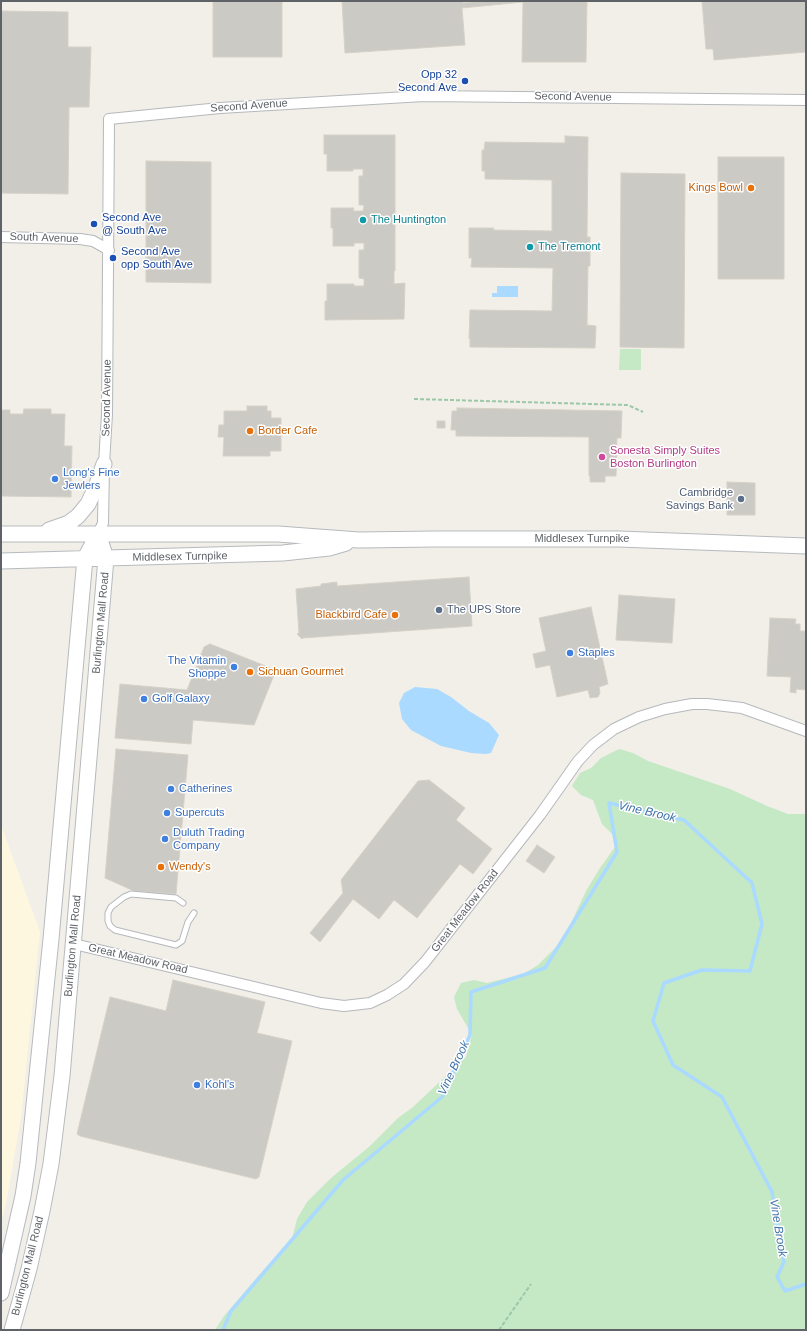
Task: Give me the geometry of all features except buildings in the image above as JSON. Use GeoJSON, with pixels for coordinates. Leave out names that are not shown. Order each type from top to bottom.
{"type":"FeatureCollection","features":[{"type":"Feature","properties":{"kind":"main road"},"geometry":{"type":"LineString","coordinates":[[37,533],[54,529],[69,523],[79,515],[88,504],[104,464]]}},
{"type":"Feature","properties":{"kind":"main road","name":"Middlesex Turnpike"},"geometry":{"type":"LineString","coordinates":[[1,534],[278,534],[359,540],[609,539],[806,546]]}},
{"type":"Feature","properties":{"kind":"main road"},"geometry":{"type":"LineString","coordinates":[[98,534],[106,558]]}},
{"type":"Feature","properties":{"kind":"main road"},"geometry":{"type":"LineString","coordinates":[[85,558],[98,534]]}},
{"type":"Feature","properties":{"kind":"main road","name":"Middlesex Turnpike"},"geometry":{"type":"LineString","coordinates":[[1,561],[283,554],[329,548],[359,540]]}},
{"type":"Feature","properties":{"kind":"main road","name":"Burlington Mall Road"},"geometry":{"type":"LineString","coordinates":[[1,1294],[23,1196],[28,1163],[51,939],[85,558]]}},
{"type":"Feature","properties":{"kind":"main road","name":"Burlington Mall Road"},"geometry":{"type":"LineString","coordinates":[[13,1328],[31,1262],[51,1164],[62,1076],[106,558]]}},
{"type":"Feature","properties":{"kind":"main road"},"geometry":{"type":"LineString","coordinates":[[51,939],[74,944]]}},
{"type":"Feature","properties":{"kind":"street","name":"Second Avenue"},"geometry":{"type":"LineString","coordinates":[[98,534],[103,523],[104,464],[108,407],[109,119],[220,108],[424,96],[806,100]]}},
{"type":"Feature","properties":{"kind":"street","name":"South Avenue"},"geometry":{"type":"LineString","coordinates":[[1,237],[80,238],[93,241],[109,250]]}},
{"type":"Feature","properties":{"kind":"street","name":"Great Meadow Road"},"geometry":{"type":"LineString","coordinates":[[74,944],[321,1003],[344,1006],[370,1003],[404,984],[425,962],[540,815],[578,761],[593,744],[614,729],[639,717],[665,709],[692,704],[707,704],[742,708],[806,731]]}},
{"type":"Feature","properties":{"kind":"lane"},"geometry":{"type":"LineString","coordinates":[[183,903],[176,898],[132,894],[124,897],[110,909],[108,921],[110,926],[115,930],[176,945],[182,941],[188,922],[194,913]]}},
{"type":"Feature","properties":{"kind":"path"},"geometry":{"type":"LineString","coordinates":[[414,400],[628,405],[643,412]]}},
{"type":"Feature","properties":{"kind":"path"},"geometry":{"type":"LineString","coordinates":[[499,1330],[531,1284]]}},
{"type":"Feature","properties":{"kind":"shaded area"},"geometry":{"type":"Polygon","coordinates":[[[1,825],[40,932],[21,1117],[7,1199],[1,1224],[1,825]]]}},
{"type":"Feature","properties":{"kind":"green space"},"geometry":{"type":"Polygon","coordinates":[[[620,349],[641,349],[641,370],[619,370],[620,349]]]}},
{"type":"Feature","properties":{"kind":"green space"},"geometry":{"type":"Polygon","coordinates":[[[619,749],[633,753],[648,761],[730,789],[788,814],[806,814],[806,1330],[215,1330],[224,1316],[292,1239],[297,1219],[307,1202],[331,1178],[370,1146],[398,1118],[413,1107],[466,1057],[472,1035],[457,1009],[454,997],[461,983],[474,980],[487,983],[523,974],[538,965],[557,946],[571,923],[586,891],[615,847],[612,834],[602,824],[593,800],[581,795],[572,786],[580,773],[591,768],[601,758],[619,749]]]}},
{"type":"Feature","properties":{"kind":"water"},"geometry":{"type":"Polygon","coordinates":[[[497,286],[518,286],[518,297],[492,297],[492,293],[497,293],[497,286]]]}},
{"type":"Feature","properties":{"kind":"water"},"geometry":{"type":"Polygon","coordinates":[[[415,687],[437,689],[489,723],[499,735],[491,753],[471,753],[441,746],[411,730],[402,719],[399,703],[404,693],[415,687]]]}},
{"type":"Feature","properties":{"kind":"waterway","name":"Vine Brook"},"geometry":{"type":"LineString","coordinates":[[223,1330],[231,1311],[343,1180],[442,1097],[470,1035],[471,992],[545,968],[617,852],[609,803],[684,820],[752,883],[762,924],[750,971],[702,970],[664,983],[653,1021],[673,1065],[722,1097],[772,1192],[784,1262],[777,1277],[785,1291],[806,1284]]}},
{"type":"Feature","properties":{"kind":"place","name":"Opp 32 Second Ave"},"geometry":{"type":"Point","coordinates":[465,81]}},
{"type":"Feature","properties":{"kind":"place","name":"Kings Bowl"},"geometry":{"type":"Point","coordinates":[751,188]}},
{"type":"Feature","properties":{"kind":"place","name":"The Huntington"},"geometry":{"type":"Point","coordinates":[363,220]}},
{"type":"Feature","properties":{"kind":"place","name":"Second Ave @ South Ave"},"geometry":{"type":"Point","coordinates":[94,224]}},
{"type":"Feature","properties":{"kind":"place","name":"The Tremont"},"geometry":{"type":"Point","coordinates":[530,247]}},
{"type":"Feature","properties":{"kind":"place","name":"Second Ave opp South Ave"},"geometry":{"type":"Point","coordinates":[113,258]}},
{"type":"Feature","properties":{"kind":"place","name":"Border Cafe"},"geometry":{"type":"Point","coordinates":[250,431]}},
{"type":"Feature","properties":{"kind":"place","name":"Sonesta Simply Suites Boston Burlington"},"geometry":{"type":"Point","coordinates":[602,457]}},
{"type":"Feature","properties":{"kind":"place","name":"Long's Fine Jewlers"},"geometry":{"type":"Point","coordinates":[55,479]}},
{"type":"Feature","properties":{"kind":"place","name":"Cambridge Savings Bank"},"geometry":{"type":"Point","coordinates":[741,499]}},
{"type":"Feature","properties":{"kind":"place","name":"The UPS Store"},"geometry":{"type":"Point","coordinates":[439,610]}},
{"type":"Feature","properties":{"kind":"place","name":"Blackbird Cafe"},"geometry":{"type":"Point","coordinates":[395,615]}},
{"type":"Feature","properties":{"kind":"place","name":"Staples"},"geometry":{"type":"Point","coordinates":[570,653]}},
{"type":"Feature","properties":{"kind":"place","name":"The Vitamin Shoppe"},"geometry":{"type":"Point","coordinates":[234,667]}},
{"type":"Feature","properties":{"kind":"place","name":"Sichuan Gourmet"},"geometry":{"type":"Point","coordinates":[250,672]}},
{"type":"Feature","properties":{"kind":"place","name":"Golf Galaxy"},"geometry":{"type":"Point","coordinates":[144,699]}},
{"type":"Feature","properties":{"kind":"place","name":"Catherines"},"geometry":{"type":"Point","coordinates":[171,789]}},
{"type":"Feature","properties":{"kind":"place","name":"Supercuts"},"geometry":{"type":"Point","coordinates":[167,813]}},
{"type":"Feature","properties":{"kind":"place","name":"Duluth Trading Company"},"geometry":{"type":"Point","coordinates":[165,839]}},
{"type":"Feature","properties":{"kind":"place","name":"Wendy's"},"geometry":{"type":"Point","coordinates":[161,867]}},
{"type":"Feature","properties":{"kind":"place","name":"Kohl's"},"geometry":{"type":"Point","coordinates":[197,1085]}}]}
